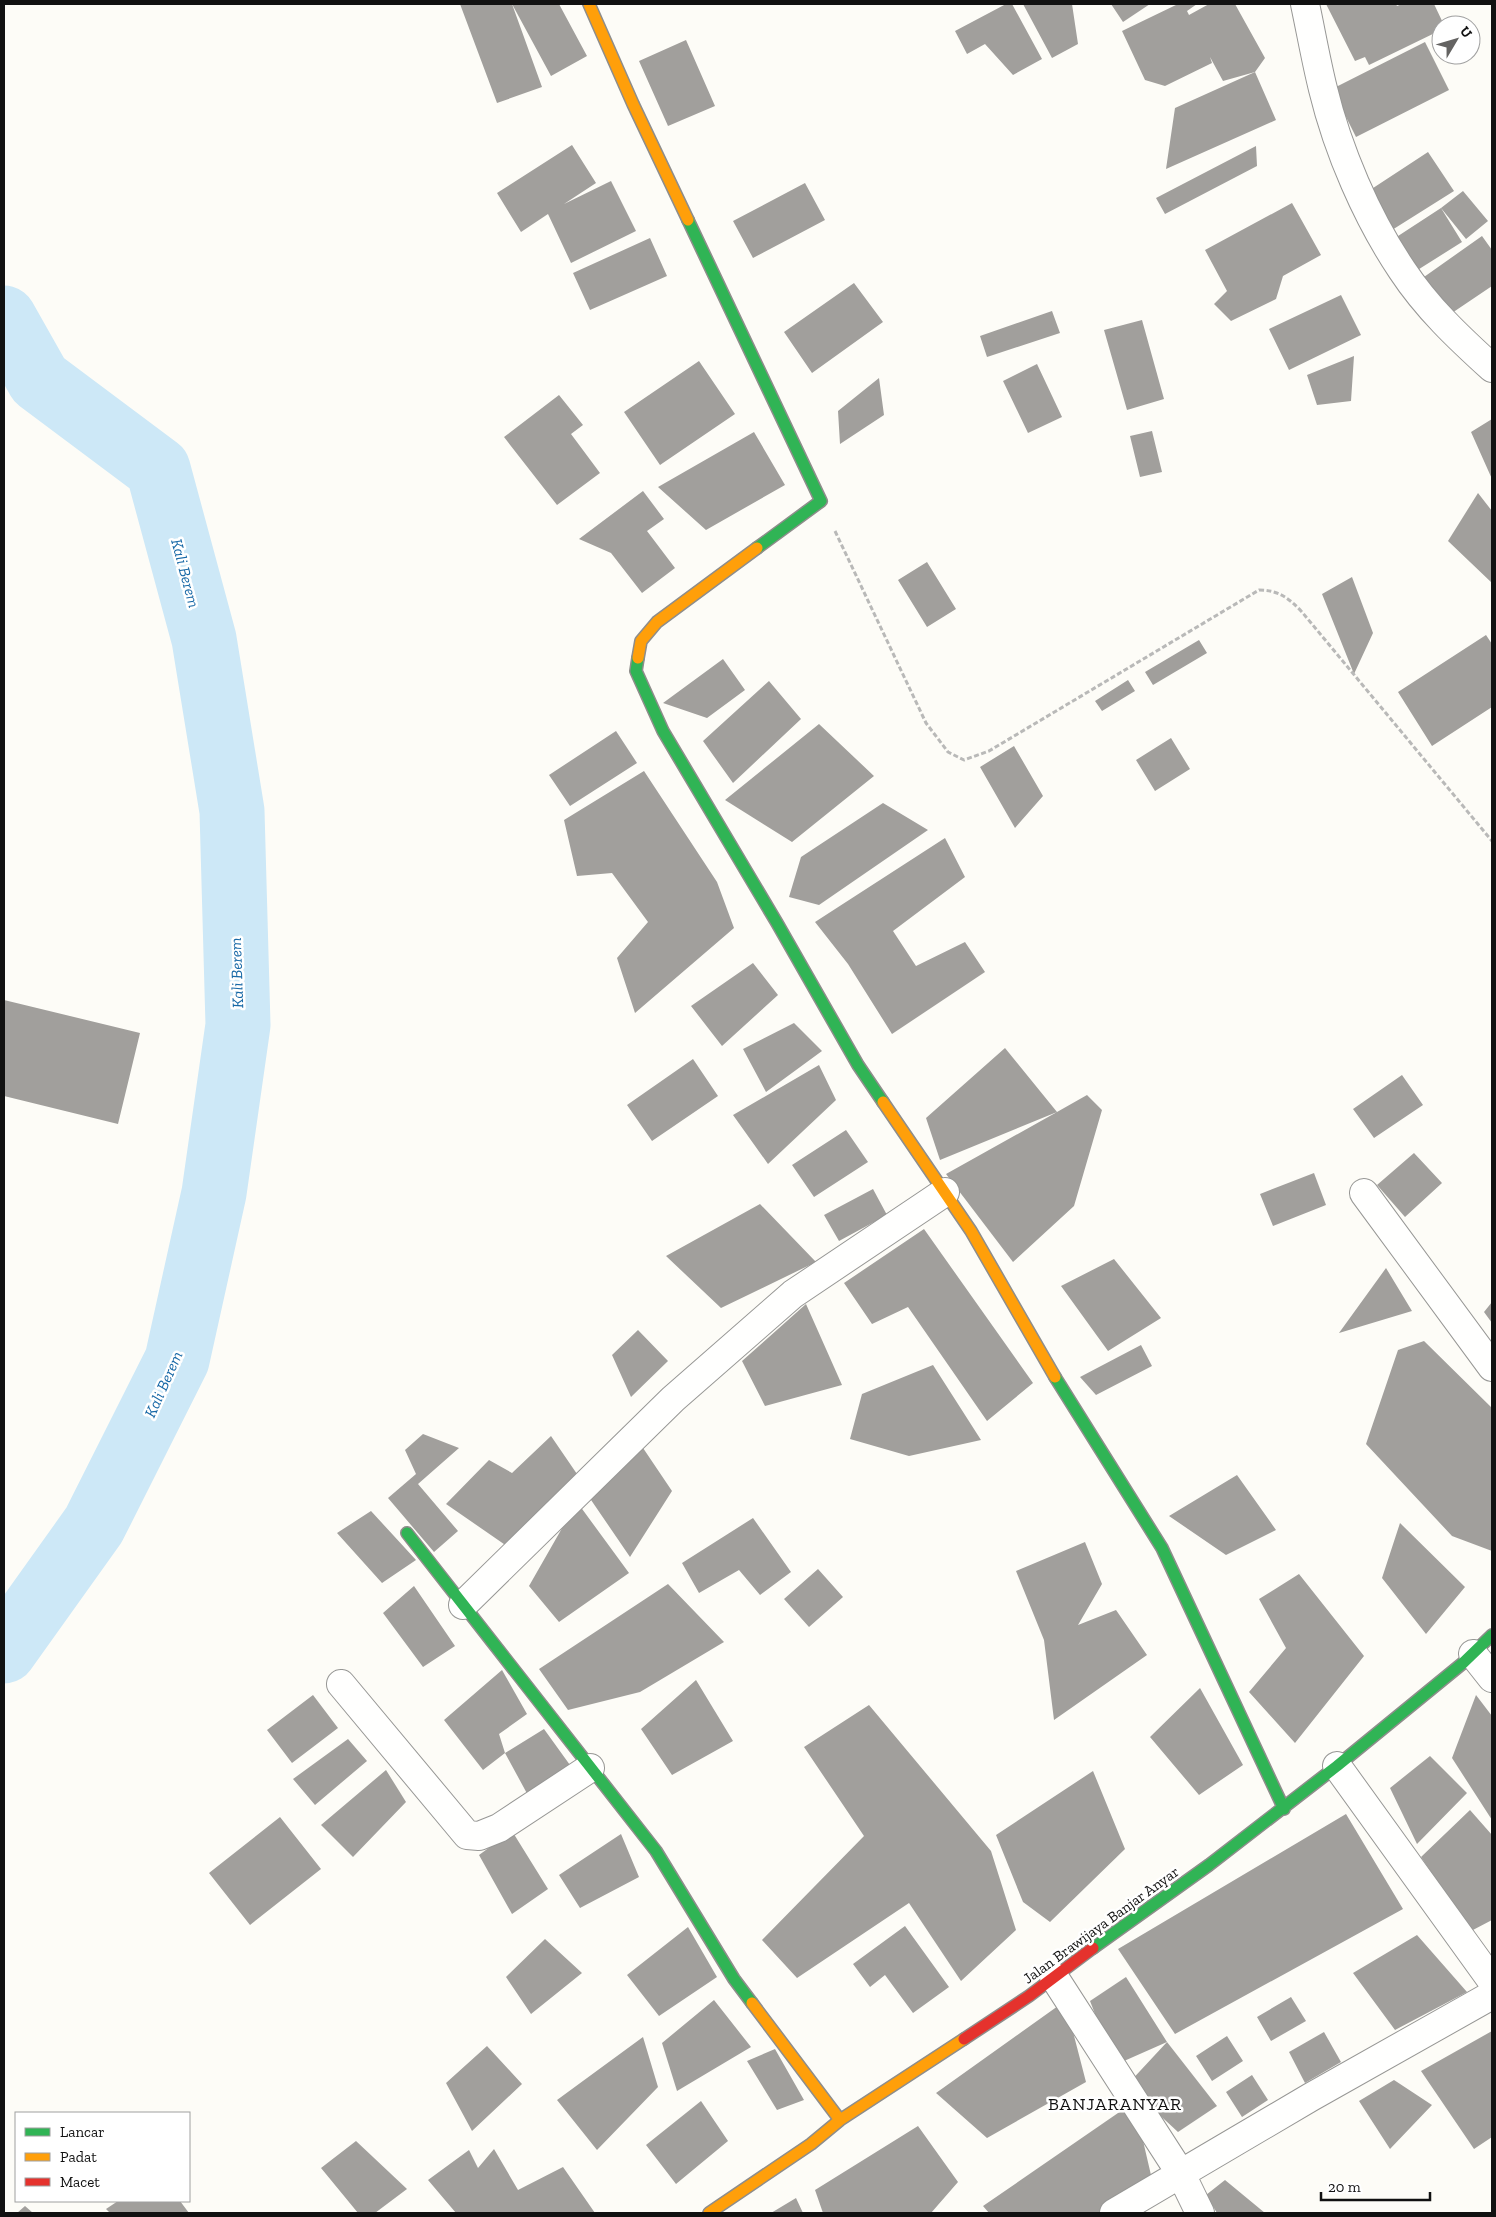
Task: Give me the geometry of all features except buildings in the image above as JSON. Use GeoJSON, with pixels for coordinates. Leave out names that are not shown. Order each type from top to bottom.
{"type":"FeatureCollection","features":[{"type":"Feature","properties":{"kind":"street"},"geometry":{"type":"LineString","coordinates":[[589,4],[638,113],[821,501],[657,622],[641,641],[636,671],[663,731],[858,1065],[971,1231],[1054,1376],[1162,1548],[1284,1808]]}},
{"type":"Feature","properties":{"kind":"street"},"geometry":{"type":"LineString","coordinates":[[1305,4],[1324,91],[1346,160],[1370,213],[1402,270],[1426,303],[1455,334],[1492,368]]}},
{"type":"Feature","properties":{"kind":"street"},"geometry":{"type":"LineString","coordinates":[[463,1605],[673,1399],[793,1294],[945,1192]]}},
{"type":"Feature","properties":{"kind":"street"},"geometry":{"type":"LineString","coordinates":[[1364,1193],[1492,1367]]}},
{"type":"Feature","properties":{"kind":"street"},"geometry":{"type":"LineString","coordinates":[[407,1533],[656,1851],[734,1979],[840,2120]]}},
{"type":"Feature","properties":{"kind":"street","name":"Jalan Brawijaya Banjar Anyar"},"geometry":{"type":"LineString","coordinates":[[709,2213],[812,2144],[840,2120],[1054,1977],[1284,1808],[1473,1654],[1492,1635]]}},
{"type":"Feature","properties":{"kind":"street"},"geometry":{"type":"LineString","coordinates":[[1473,1654],[1492,1678]]}},
{"type":"Feature","properties":{"kind":"street"},"geometry":{"type":"LineString","coordinates":[[341,1684],[467,1835],[479,1836],[499,1828],[590,1768]]}},
{"type":"Feature","properties":{"kind":"street"},"geometry":{"type":"LineString","coordinates":[[1337,1766],[1492,1981]]}},
{"type":"Feature","properties":{"kind":"street"},"geometry":{"type":"LineString","coordinates":[[1054,1977],[1181,2174],[1200,2213]]}},
{"type":"Feature","properties":{"kind":"street"},"geometry":{"type":"LineString","coordinates":[[1114,2213],[1311,2097],[1492,1995]]}},
{"type":"Feature","properties":{"kind":"path"},"geometry":{"type":"LineString","coordinates":[[821,501],[926,723],[948,752],[964,760],[989,750],[1259,590],[1273,590],[1291,599],[1492,842]]}},
{"type":"Feature","properties":{"kind":"waterway","name":"Kali Berem"},"geometry":{"type":"LineString","coordinates":[[4,318],[39,380],[158,469],[204,639],[232,811],[238,1025],[214,1193],[177,1360],[94,1525],[4,1651]]}},
{"type":"Feature","properties":{"kind":"traffic: fast"},"geometry":{"type":"LineString","coordinates":[[688,220],[821,501],[757,548]]}},
{"type":"Feature","properties":{"kind":"traffic: fast"},"geometry":{"type":"LineString","coordinates":[[638,658],[636,671],[663,731],[777,923],[858,1065],[883,1102]]}},
{"type":"Feature","properties":{"kind":"traffic: fast"},"geometry":{"type":"LineString","coordinates":[[1055,1377],[1162,1548],[1284,1809]]}},
{"type":"Feature","properties":{"kind":"traffic: fast"},"geometry":{"type":"LineString","coordinates":[[407,1533],[656,1851],[734,1979],[752,2003]]}},
{"type":"Feature","properties":{"kind":"traffic: fast"},"geometry":{"type":"LineString","coordinates":[[1093,1948],[1209,1865],[1337,1766],[1463,1663],[1492,1635]]}},
{"type":"Feature","properties":{"kind":"traffic: slow"},"geometry":{"type":"LineString","coordinates":[[589,4],[633,104],[688,220]]}},
{"type":"Feature","properties":{"kind":"traffic: slow"},"geometry":{"type":"LineString","coordinates":[[638,658],[641,641],[657,622],[757,548]]}},
{"type":"Feature","properties":{"kind":"traffic: slow"},"geometry":{"type":"LineString","coordinates":[[883,1102],[971,1231],[1055,1377]]}},
{"type":"Feature","properties":{"kind":"traffic: slow"},"geometry":{"type":"LineString","coordinates":[[752,2003],[840,2120]]}},
{"type":"Feature","properties":{"kind":"traffic: slow"},"geometry":{"type":"LineString","coordinates":[[709,2213],[811,2144],[840,2120],[964,2039]]}},
{"type":"Feature","properties":{"kind":"traffic: jam"},"geometry":{"type":"LineString","coordinates":[[964,2039],[1029,1996],[1093,1948]]}},
{"type":"Feature","properties":{"kind":"district","name":"BANJARANYAR"},"geometry":{"type":"Point","coordinates":[1115,2104]}}]}
